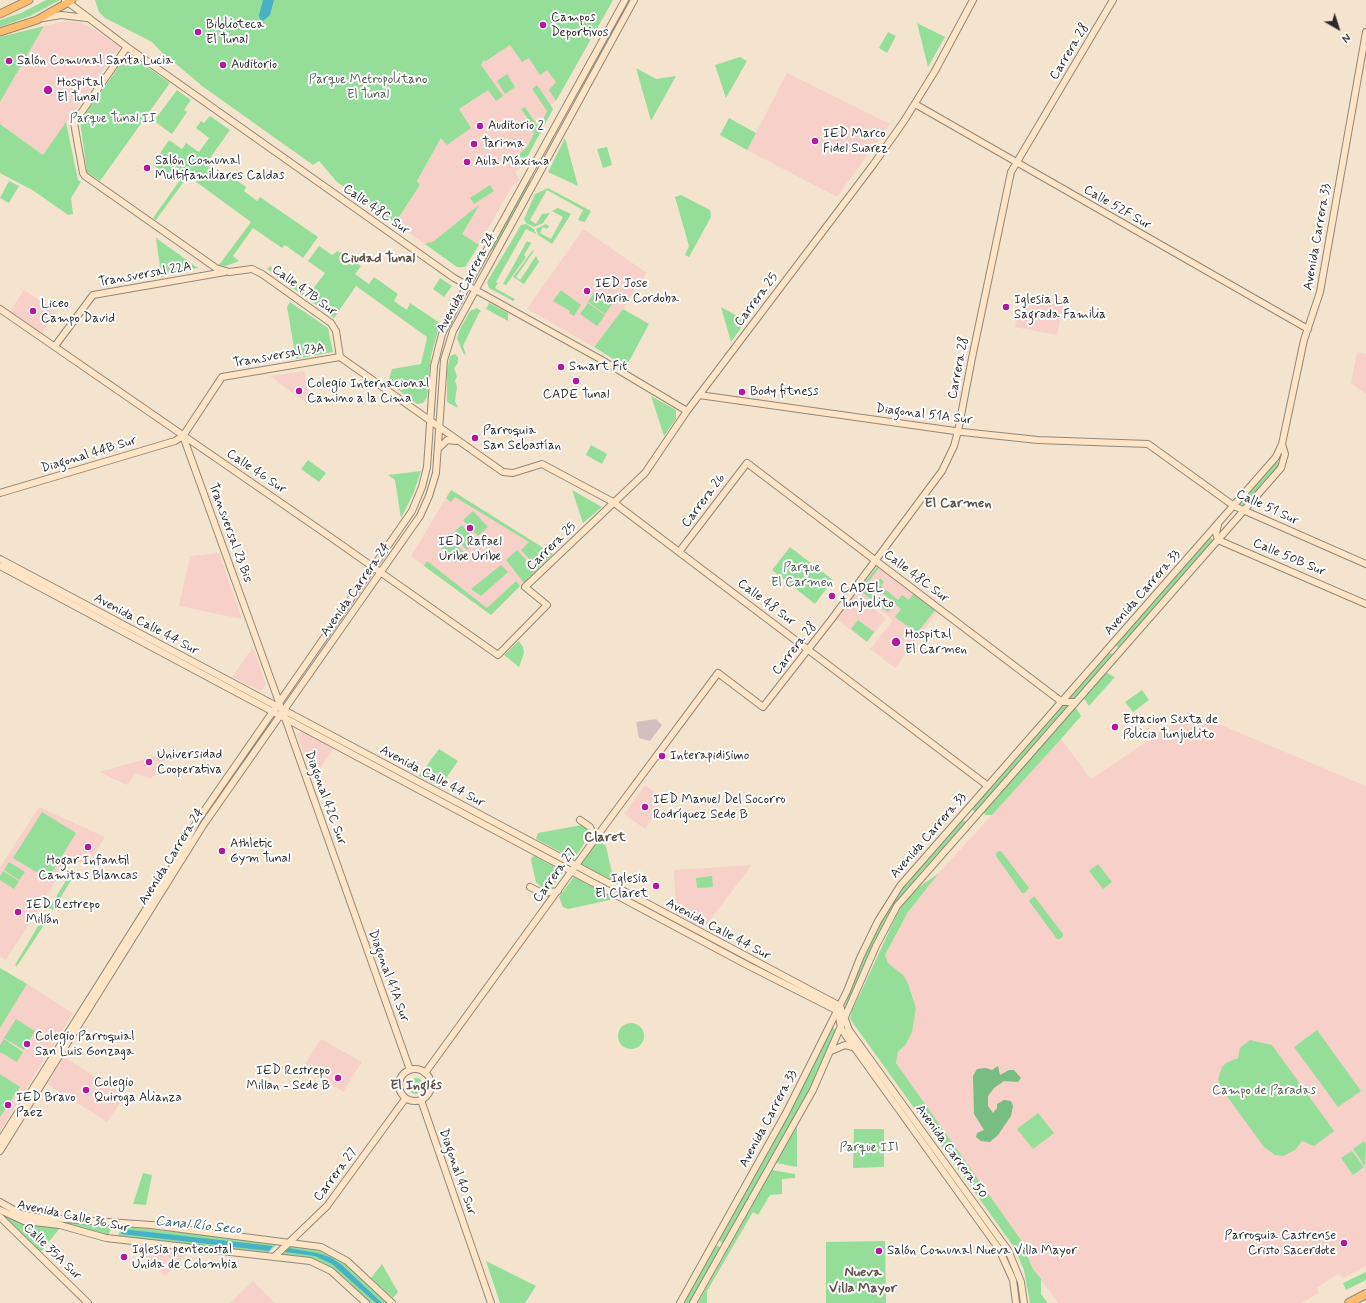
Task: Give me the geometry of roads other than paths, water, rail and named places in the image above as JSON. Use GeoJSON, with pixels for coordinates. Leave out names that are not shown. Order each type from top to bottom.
{"type":"FeatureCollection","features":[{"type":"Feature","properties":{"kind":"highway"},"geometry":{"type":"LineString","coordinates":[[1349,1303],[1366,1294]]}},
{"type":"Feature","properties":{"kind":"main road"},"geometry":{"type":"LineString","coordinates":[[0,14],[29,0]]}},
{"type":"Feature","properties":{"kind":"main road"},"geometry":{"type":"LineString","coordinates":[[0,32],[37,20],[68,1]]}},
{"type":"Feature","properties":{"kind":"street","name":"Avenida Carrera 24"},"geometry":{"type":"LineString","coordinates":[[0,1151],[204,824],[280,710],[289,689],[375,568],[409,517],[417,501],[427,467],[433,375],[438,348],[448,320],[624,0]]}},
{"type":"Feature","properties":{"kind":"street","name":"Avenida Carrera 24"},"geometry":{"type":"LineString","coordinates":[[0,1141],[175,863],[197,821],[382,573],[425,506],[435,479],[443,366],[446,350],[453,331],[634,0]]}},
{"type":"Feature","properties":{"kind":"street","name":"Carrera 25"},"geometry":{"type":"LineString","coordinates":[[547,605],[525,587],[645,473],[687,411],[873,165],[915,104],[973,0]]}},
{"type":"Feature","properties":{"kind":"street","name":"Carrera 28"},"geometry":{"type":"LineString","coordinates":[[718,673],[763,708],[942,471],[954,446],[958,431],[1009,179],[1016,162],[1113,0]]}},
{"type":"Feature","properties":{"kind":"street","name":"Calle 48C Sur"},"geometry":{"type":"LineString","coordinates":[[68,1],[88,18],[128,47],[409,246],[467,285],[600,359],[687,411]]}},
{"type":"Feature","properties":{"kind":"street"},"geometry":{"type":"LineString","coordinates":[[37,20],[61,15],[88,18]]}},
{"type":"Feature","properties":{"kind":"street","name":"Avenida Carrera 33"},"geometry":{"type":"LineString","coordinates":[[680,1303],[786,1113],[839,1009],[860,958],[891,898],[907,877],[1234,506],[1273,460],[1282,444],[1304,341],[1320,292],[1366,32]]}},
{"type":"Feature","properties":{"kind":"street","name":"Calle 47B Sur"},"geometry":{"type":"LineString","coordinates":[[128,47],[75,120],[75,131],[83,173],[89,180],[202,260],[220,270],[229,272],[248,269],[255,270],[331,323],[336,331],[340,357]]}},
{"type":"Feature","properties":{"kind":"street","name":"Calle 52F Sur"},"geometry":{"type":"LineString","coordinates":[[915,104],[1308,329]]}},
{"type":"Feature","properties":{"kind":"street","name":"Transversal 22A"},"geometry":{"type":"LineString","coordinates":[[202,260],[207,267],[204,276]]}},
{"type":"Feature","properties":{"kind":"street","name":"Transversal 22A"},"geometry":{"type":"LineString","coordinates":[[55,346],[90,297],[96,294],[229,272]]}},
{"type":"Feature","properties":{"kind":"street","name":"Calle 46 Sur"},"geometry":{"type":"LineString","coordinates":[[0,309],[375,568],[498,655],[547,605]]}},
{"type":"Feature","properties":{"kind":"street"},"geometry":{"type":"LineString","coordinates":[[340,357],[460,442]]}},
{"type":"Feature","properties":{"kind":"street","name":"Transversal 23A"},"geometry":{"type":"LineString","coordinates":[[183,436],[222,377],[340,357]]}},
{"type":"Feature","properties":{"kind":"street","name":"Diagonal 51A Sur"},"geometry":{"type":"LineString","coordinates":[[699,395],[958,431],[1038,440],[1148,444]]}},
{"type":"Feature","properties":{"kind":"street","name":"Diagonal 44B Sur"},"geometry":{"type":"LineString","coordinates":[[0,493],[170,443],[183,436]]}},
{"type":"Feature","properties":{"kind":"street","name":"Transversal 23 Bis"},"geometry":{"type":"LineString","coordinates":[[183,436],[273,685]]}},
{"type":"Feature","properties":{"kind":"street"},"geometry":{"type":"LineString","coordinates":[[438,449],[447,440],[460,442]]}},
{"type":"Feature","properties":{"kind":"street","name":"Calle 48 Sur"},"geometry":{"type":"LineString","coordinates":[[460,442],[502,472],[508,474],[542,464],[613,502],[988,786]]}},
{"type":"Feature","properties":{"kind":"street","name":"Calle 51 Sur"},"geometry":{"type":"LineString","coordinates":[[1148,444],[1234,506],[1366,564]]}},
{"type":"Feature","properties":{"kind":"street","name":"Avenida Carrera 33"},"geometry":{"type":"LineString","coordinates":[[695,1301],[807,1101],[841,1028],[876,946],[897,906],[1281,468],[1284,458],[1282,444]]}},
{"type":"Feature","properties":{"kind":"street","name":"Calle 48C Sur"},"geometry":{"type":"LineString","coordinates":[[747,463],[1062,702]]}},
{"type":"Feature","properties":{"kind":"street","name":"Carrera 26"},"geometry":{"type":"LineString","coordinates":[[679,552],[747,463]]}},
{"type":"Feature","properties":{"kind":"street"},"geometry":{"type":"LineString","coordinates":[[1218,524],[1216,533],[1218,540]]}},
{"type":"Feature","properties":{"kind":"street","name":"Calle 50B Sur"},"geometry":{"type":"LineString","coordinates":[[1218,540],[1366,604]]}},
{"type":"Feature","properties":{"kind":"street","name":"Avenida Calle 44 Sur"},"geometry":{"type":"LineString","coordinates":[[0,559],[574,869],[839,1009]]}},
{"type":"Feature","properties":{"kind":"street","name":"Avenida Calle 44 Sur"},"geometry":{"type":"LineString","coordinates":[[0,566],[280,710]]}},
{"type":"Feature","properties":{"kind":"street","name":"Carrera 27"},"geometry":{"type":"LineString","coordinates":[[425,1073],[718,673]]}},
{"type":"Feature","properties":{"kind":"street"},"geometry":{"type":"LineString","coordinates":[[273,685],[281,690],[289,689]]}},
{"type":"Feature","properties":{"kind":"street","name":"Diagonal 42C Sur"},"geometry":{"type":"LineString","coordinates":[[273,685],[280,710],[346,890]]}},
{"type":"Feature","properties":{"kind":"street"},"geometry":{"type":"LineString","coordinates":[[1062,702],[1075,702]]}},
{"type":"Feature","properties":{"kind":"street"},"geometry":{"type":"LineString","coordinates":[[580,820],[590,827],[595,839]]}},
{"type":"Feature","properties":{"kind":"street"},"geometry":{"type":"LineString","coordinates":[[530,887],[542,893],[558,891]]}},
{"type":"Feature","properties":{"kind":"street","name":"Diagonal 41A Sur"},"geometry":{"type":"LineString","coordinates":[[346,890],[410,1070]]}},
{"type":"Feature","properties":{"kind":"street"},"geometry":{"type":"LineString","coordinates":[[839,1009],[844,1021]]}},
{"type":"Feature","properties":{"kind":"street"},"geometry":{"type":"LineString","coordinates":[[839,1009],[841,1028]]}},
{"type":"Feature","properties":{"kind":"street","name":"Avenida Carrera 50"},"geometry":{"type":"LineString","coordinates":[[844,1021],[1008,1250],[1021,1282],[1024,1303]]}},
{"type":"Feature","properties":{"kind":"street","name":"Avenida Carrera 50"},"geometry":{"type":"LineString","coordinates":[[841,1028],[999,1249],[1013,1280],[1016,1303]]}},
{"type":"Feature","properties":{"kind":"street"},"geometry":{"type":"LineString","coordinates":[[830,1051],[845,1045],[854,1047]]}},
{"type":"Feature","properties":{"kind":"street"},"geometry":{"type":"LineString","coordinates":[[418,1069],[425,1073],[430,1080],[431,1087],[428,1094],[416,1102],[406,1099],[400,1093],[399,1082],[402,1075],[410,1070],[418,1069]]}},
{"type":"Feature","properties":{"kind":"street","name":"Carrera 27"},"geometry":{"type":"LineString","coordinates":[[276,1255],[327,1206],[406,1099]]}},
{"type":"Feature","properties":{"kind":"street","name":"Diagonal 40 Sur"},"geometry":{"type":"LineString","coordinates":[[421,1100],[491,1303]]}},
{"type":"Feature","properties":{"kind":"street","name":"Avenida Calle 36 Sur"},"geometry":{"type":"LineString","coordinates":[[0,1202],[22,1214],[36,1217],[151,1225],[287,1244],[321,1247],[338,1255],[353,1265],[392,1303]]}},
{"type":"Feature","properties":{"kind":"street","name":"Avenida Calle 36 Sur"},"geometry":{"type":"LineString","coordinates":[[0,1210],[24,1221],[60,1226],[106,1238],[276,1255],[310,1261],[326,1268],[366,1303]]}},
{"type":"Feature","properties":{"kind":"street","name":"Calle 35A Sur"},"geometry":{"type":"LineString","coordinates":[[0,1218],[88,1303]]}},
{"type":"Feature","properties":{"kind":"water"},"geometry":{"type":"Polygon","coordinates":[[[263,0],[274,0],[270,15],[263,21],[260,19],[259,15],[263,0]]]}},
{"type":"Feature","properties":{"kind":"water"},"geometry":{"type":"Polygon","coordinates":[[[122,1229],[273,1246],[269,1251],[121,1234],[122,1229]]]}},
{"type":"Feature","properties":{"kind":"water"},"geometry":{"type":"Polygon","coordinates":[[[289,1248],[330,1257],[342,1265],[382,1303],[376,1303],[332,1264],[315,1256],[285,1252],[289,1248]]]}},
{"type":"Feature","properties":{"kind":"place","name":"Campos Deportivos"},"geometry":{"type":"Point","coordinates":[543,25]}},
{"type":"Feature","properties":{"kind":"place","name":"Biblioteca El Tunal"},"geometry":{"type":"Point","coordinates":[198,32]}},
{"type":"Feature","properties":{"kind":"place","name":"Salón Comunal Santa Lucia"},"geometry":{"type":"Point","coordinates":[9,61]}},
{"type":"Feature","properties":{"kind":"place","name":"Auditorio"},"geometry":{"type":"Point","coordinates":[223,65]}},
{"type":"Feature","properties":{"kind":"place","name":"Hospital El Tunal"},"geometry":{"type":"Point","coordinates":[48,90]}},
{"type":"Feature","properties":{"kind":"place","name":"Auditorio 2"},"geometry":{"type":"Point","coordinates":[480,126]}},
{"type":"Feature","properties":{"kind":"place","name":"IED Marco Fidel Suarez"},"geometry":{"type":"Point","coordinates":[815,141]}},
{"type":"Feature","properties":{"kind":"place","name":"Tarima"},"geometry":{"type":"Point","coordinates":[474,144]}},
{"type":"Feature","properties":{"kind":"place","name":"Aula Máxima"},"geometry":{"type":"Point","coordinates":[467,162]}},
{"type":"Feature","properties":{"kind":"place","name":"Salón Comunal Multifamiliares Caldas"},"geometry":{"type":"Point","coordinates":[147,168]}},
{"type":"Feature","properties":{"kind":"place","name":"IED Jose Maria Cordoba"},"geometry":{"type":"Point","coordinates":[587,291]}},
{"type":"Feature","properties":{"kind":"place","name":"Iglesia La Sagrada Familia"},"geometry":{"type":"Point","coordinates":[1006,307]}},
{"type":"Feature","properties":{"kind":"place","name":"Liceo Campo David"},"geometry":{"type":"Point","coordinates":[33,311]}},
{"type":"Feature","properties":{"kind":"place","name":"Smart Fit"},"geometry":{"type":"Point","coordinates":[561,367]}},
{"type":"Feature","properties":{"kind":"place","name":"CADE Tunal"},"geometry":{"type":"Point","coordinates":[576,381]}},
{"type":"Feature","properties":{"kind":"place","name":"Colegio Internacional Camino a la Cima"},"geometry":{"type":"Point","coordinates":[299,391]}},
{"type":"Feature","properties":{"kind":"place","name":"Body fitness"},"geometry":{"type":"Point","coordinates":[742,392]}},
{"type":"Feature","properties":{"kind":"place","name":"Parroquia San Sebastían"},"geometry":{"type":"Point","coordinates":[475,438]}},
{"type":"Feature","properties":{"kind":"place","name":"IED Rafael Uribe Uribe"},"geometry":{"type":"Point","coordinates":[470,528]}},
{"type":"Feature","properties":{"kind":"place","name":"CADEL Tunjuelito"},"geometry":{"type":"Point","coordinates":[832,596]}},
{"type":"Feature","properties":{"kind":"place","name":"Hospital El Carmen"},"geometry":{"type":"Point","coordinates":[896,642]}},
{"type":"Feature","properties":{"kind":"place","name":"Estacion Sexta de Policia Tunjuelito"},"geometry":{"type":"Point","coordinates":[1115,727]}},
{"type":"Feature","properties":{"kind":"place","name":"Interapidisimo"},"geometry":{"type":"Point","coordinates":[662,756]}},
{"type":"Feature","properties":{"kind":"place","name":"Universidad Cooperativa"},"geometry":{"type":"Point","coordinates":[149,762]}},
{"type":"Feature","properties":{"kind":"place","name":"IED Manuel Del Socorro Rodríguez Sede B"},"geometry":{"type":"Point","coordinates":[645,807]}},
{"type":"Feature","properties":{"kind":"place","name":"Hogar Infantil Camitas Blancas"},"geometry":{"type":"Point","coordinates":[88,847]}},
{"type":"Feature","properties":{"kind":"place","name":"Athletic Gym Tunal"},"geometry":{"type":"Point","coordinates":[222,851]}},
{"type":"Feature","properties":{"kind":"place","name":"Iglesia El Claret"},"geometry":{"type":"Point","coordinates":[656,886]}},
{"type":"Feature","properties":{"kind":"place","name":"IED Restrepo Millán"},"geometry":{"type":"Point","coordinates":[18,912]}},
{"type":"Feature","properties":{"kind":"place","name":"Colegio Parroquial San Luis Gonzaga"},"geometry":{"type":"Point","coordinates":[27,1044]}},
{"type":"Feature","properties":{"kind":"place","name":"IED Restrepo Millan - Sede B"},"geometry":{"type":"Point","coordinates":[338,1078]}},
{"type":"Feature","properties":{"kind":"place","name":"Colegio Quiroga Alianza"},"geometry":{"type":"Point","coordinates":[86,1090]}},
{"type":"Feature","properties":{"kind":"place","name":"IED Bravo Paez"},"geometry":{"type":"Point","coordinates":[8,1105]}},
{"type":"Feature","properties":{"kind":"place","name":"Parroquia Castrense Cristo Sacerdote"},"geometry":{"type":"Point","coordinates":[1344,1243]}},
{"type":"Feature","properties":{"kind":"place","name":"Salón Comunal Nueva Villa Mayor"},"geometry":{"type":"Point","coordinates":[879,1251]}},
{"type":"Feature","properties":{"kind":"place","name":"Iglesia pentecostal Unida de Colombia"},"geometry":{"type":"Point","coordinates":[124,1257]}},
{"type":"Feature","properties":{"kind":"district","name":"Ciudad Tunal"},"geometry":{"type":"Point","coordinates":[378,259]}},
{"type":"Feature","properties":{"kind":"district","name":"El Carmen"},"geometry":{"type":"Point","coordinates":[958,504]}},
{"type":"Feature","properties":{"kind":"district","name":"Claret"},"geometry":{"type":"Point","coordinates":[605,838]}},
{"type":"Feature","properties":{"kind":"district","name":"El Inglés"},"geometry":{"type":"Point","coordinates":[416,1086]}},
{"type":"Feature","properties":{"kind":"district","name":"Nueva Villa Mayor"},"geometry":{"type":"Point","coordinates":[863,1282]}},
{"type":"Feature","properties":{"kind":"park label","name":"Parque Metropolitano El Tunal"},"geometry":{"type":"Point","coordinates":[368,88]}},
{"type":"Feature","properties":{"kind":"park label","name":"Parque Tunal II"},"geometry":{"type":"Point","coordinates":[113,119]}},
{"type":"Feature","properties":{"kind":"park label","name":"Parque El Carmen"},"geometry":{"type":"Point","coordinates":[802,576]}},
{"type":"Feature","properties":{"kind":"park label","name":"Campo de Paradas"},"geometry":{"type":"Point","coordinates":[1264,1091]}},
{"type":"Feature","properties":{"kind":"park label","name":"Parque III"},"geometry":{"type":"Point","coordinates":[869,1148]}},
{"type":"Feature","properties":{"kind":"water label","name":"Canal Río Seco"},"geometry":{"type":"Point","coordinates":[198,1226]}}]}
